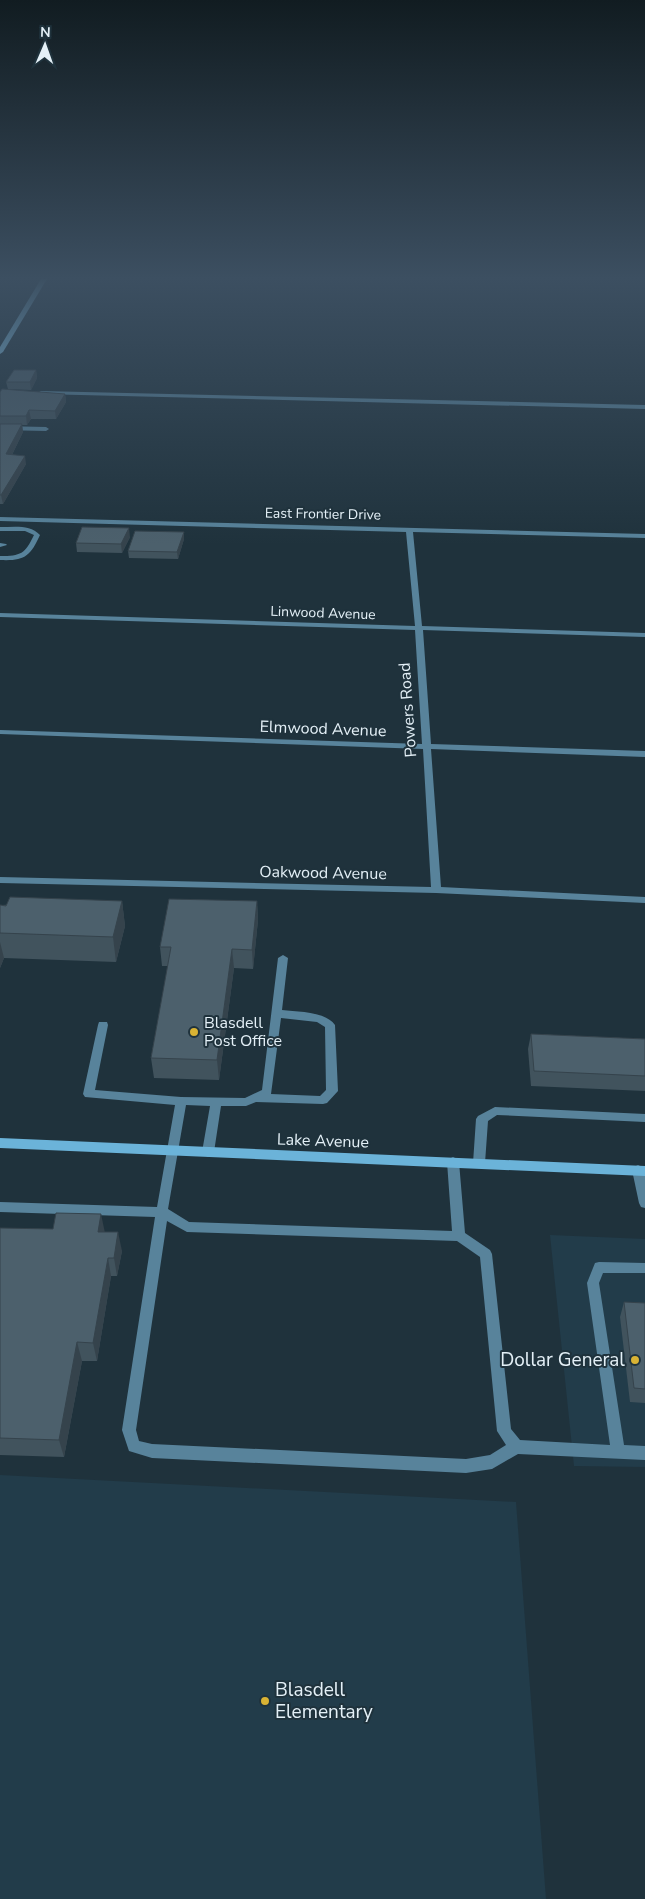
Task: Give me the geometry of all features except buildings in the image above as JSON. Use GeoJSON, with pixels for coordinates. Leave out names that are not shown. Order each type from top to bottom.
{"type":"FeatureCollection","features":[{"type":"Feature","properties":{"kind":"street"},"geometry":{"type":"LineString","coordinates":[[36,393],[645,407]]}},
{"type":"Feature","properties":{"kind":"street"},"geometry":{"type":"LineString","coordinates":[[0,428],[46,429]]}},
{"type":"Feature","properties":{"kind":"street","name":"East Frontier Drive"},"geometry":{"type":"LineString","coordinates":[[0,519],[645,536]]}},
{"type":"Feature","properties":{"kind":"street"},"geometry":{"type":"LineString","coordinates":[[0,529],[26,529],[34,531],[37,535],[29,553],[24,556],[0,558]]}},
{"type":"Feature","properties":{"kind":"street","name":"Powers Road"},"geometry":{"type":"LineString","coordinates":[[409,529],[418,628],[436,890]]}},
{"type":"Feature","properties":{"kind":"street","name":"Linwood Avenue"},"geometry":{"type":"LineString","coordinates":[[0,615],[645,635]]}},
{"type":"Feature","properties":{"kind":"street","name":"Elmwood Avenue"},"geometry":{"type":"LineString","coordinates":[[0,732],[645,754]]}},
{"type":"Feature","properties":{"kind":"street","name":"Oakwood Avenue"},"geometry":{"type":"LineString","coordinates":[[0,880],[436,890],[645,900]]}},
{"type":"Feature","properties":{"kind":"street"},"geometry":{"type":"LineString","coordinates":[[103,1025],[89,1094],[181,1101],[246,1102],[267,1092],[283,958]]}},
{"type":"Feature","properties":{"kind":"street"},"geometry":{"type":"LineString","coordinates":[[255,1098],[323,1100],[332,1091],[330,1025],[319,1019],[276,1013]]}},
{"type":"Feature","properties":{"kind":"street"},"geometry":{"type":"LineString","coordinates":[[181,1101],[171,1150],[129,1430],[134,1446],[152,1451],[466,1466],[492,1462],[516,1447],[645,1453]]}},
{"type":"Feature","properties":{"kind":"street"},"geometry":{"type":"LineString","coordinates":[[208,1152],[216,1102]]}},
{"type":"Feature","properties":{"kind":"street"},"geometry":{"type":"LineString","coordinates":[[479,1164],[482,1119],[496,1111],[645,1118]]}},
{"type":"Feature","properties":{"kind":"street","name":"Lake Avenue"},"geometry":{"type":"LineString","coordinates":[[0,1143],[642,1170]]}},
{"type":"Feature","properties":{"kind":"street"},"geometry":{"type":"LineString","coordinates":[[454,1162],[459,1236]]}},
{"type":"Feature","properties":{"kind":"street"},"geometry":{"type":"LineString","coordinates":[[642,1170],[645,1203]]}},
{"type":"Feature","properties":{"kind":"street"},"geometry":{"type":"LineString","coordinates":[[0,1207],[163,1212],[187,1227],[459,1236],[486,1254],[504,1431],[516,1447]]}},
{"type":"Feature","properties":{"kind":"street"},"geometry":{"type":"LineString","coordinates":[[618,1452],[593,1283],[599,1267],[645,1268]]}},
{"type":"Feature","properties":{"kind":"shaded area"},"geometry":{"type":"Polygon","coordinates":[[[550,1235],[645,1239],[645,1467],[574,1466],[550,1235]]]}},
{"type":"Feature","properties":{"kind":"shaded area","name":"Blasdell Elementary"},"geometry":{"type":"Polygon","coordinates":[[[0,1475],[516,1502],[546,1899],[0,1899],[0,1475]]]}},
{"type":"Feature","properties":{"kind":"place","name":"Blasdell Post Office"},"geometry":{"type":"Point","coordinates":[194,1032]}},
{"type":"Feature","properties":{"kind":"place","name":"Dollar General"},"geometry":{"type":"Point","coordinates":[635,1360]}},
{"type":"Feature","properties":{"kind":"place","name":"Blasdell Elementary"},"geometry":{"type":"Point","coordinates":[265,1701]}}]}
